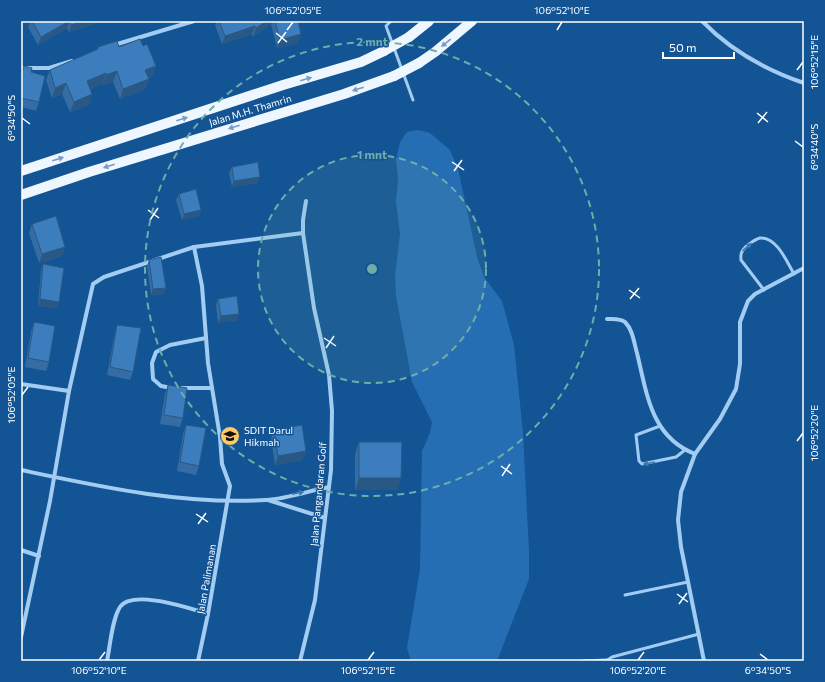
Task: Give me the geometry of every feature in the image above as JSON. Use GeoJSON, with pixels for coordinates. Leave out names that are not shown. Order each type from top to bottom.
{"type":"FeatureCollection","features":[{"type":"Feature","properties":{"kind":"main road","name":"Jalan M.H. Thamrin"},"geometry":{"type":"LineString","coordinates":[[21,171],[283,85],[361,62],[409,37],[429,21]]}},
{"type":"Feature","properties":{"kind":"main road","name":"Jalan M.H. Thamrin"},"geometry":{"type":"LineString","coordinates":[[21,195],[89,172],[344,94],[394,76],[419,63],[435,52],[472,21]]}},
{"type":"Feature","properties":{"kind":"street"},"geometry":{"type":"LineString","coordinates":[[108,48],[194,21]]}},
{"type":"Feature","properties":{"kind":"street"},"geometry":{"type":"LineString","coordinates":[[702,21],[713,32],[745,56],[786,77],[804,83]]}},
{"type":"Feature","properties":{"kind":"street"},"geometry":{"type":"LineString","coordinates":[[21,68],[49,68],[80,58]]}},
{"type":"Feature","properties":{"kind":"street","name":"Jalan Pangandaran Golf"},"geometry":{"type":"LineString","coordinates":[[300,661],[315,600],[332,453],[331,389],[314,308],[304,233],[303,220],[306,201]]}},
{"type":"Feature","properties":{"kind":"street"},"geometry":{"type":"LineString","coordinates":[[21,637],[39,556],[69,391],[93,284],[104,277],[194,247],[304,233]]}},
{"type":"Feature","properties":{"kind":"street","name":"Jalan Palimanan"},"geometry":{"type":"LineString","coordinates":[[194,247],[202,286],[206,338],[220,437],[222,464],[230,486],[229,500],[198,661]]}},
{"type":"Feature","properties":{"kind":"street"},"geometry":{"type":"LineString","coordinates":[[704,661],[681,547],[678,520],[681,492],[695,454],[720,419],[736,389],[740,364],[740,322],[748,301],[755,294],[804,268]]}},
{"type":"Feature","properties":{"kind":"street"},"geometry":{"type":"LineString","coordinates":[[608,319],[616,319],[624,322],[632,332],[650,405],[660,426],[671,440],[685,450],[695,454]]}},
{"type":"Feature","properties":{"kind":"street"},"geometry":{"type":"LineString","coordinates":[[206,338],[161,348],[154,356],[152,369],[153,379],[156,383],[169,388],[212,388]]}},
{"type":"Feature","properties":{"kind":"street"},"geometry":{"type":"LineString","coordinates":[[21,384],[69,391]]}},
{"type":"Feature","properties":{"kind":"street"},"geometry":{"type":"LineString","coordinates":[[21,470],[154,496],[229,500],[267,500],[329,487]]}},
{"type":"Feature","properties":{"kind":"street"},"geometry":{"type":"LineString","coordinates":[[267,500],[325,518]]}},
{"type":"Feature","properties":{"kind":"street"},"geometry":{"type":"LineString","coordinates":[[21,550],[39,556]]}},
{"type":"Feature","properties":{"kind":"street"},"geometry":{"type":"LineString","coordinates":[[107,661],[115,619],[124,602],[133,600],[160,602],[208,614]]}},
{"type":"Feature","properties":{"kind":"lane"},"geometry":{"type":"LineString","coordinates":[[390,21],[386,26],[413,100]]}},
{"type":"Feature","properties":{"kind":"lane"},"geometry":{"type":"LineString","coordinates":[[764,290],[741,260],[744,248],[757,239],[761,238],[775,244],[794,274]]}},
{"type":"Feature","properties":{"kind":"lane"},"geometry":{"type":"LineString","coordinates":[[660,426],[636,435],[639,461],[642,464],[676,457],[685,450]]}},
{"type":"Feature","properties":{"kind":"lane"},"geometry":{"type":"LineString","coordinates":[[625,595],[688,582]]}},
{"type":"Feature","properties":{"kind":"lane"},"geometry":{"type":"LineString","coordinates":[[583,661],[607,660],[612,657],[699,634]]}},
{"type":"Feature","properties":{"kind":"shaded area"},"geometry":{"type":"Polygon","coordinates":[[[418,130],[430,133],[450,150],[458,169],[477,257],[484,277],[502,301],[514,345],[523,433],[529,579],[497,661],[411,661],[407,648],[420,569],[422,451],[430,433],[432,422],[412,382],[396,296],[395,276],[400,234],[396,202],[398,179],[396,159],[400,142],[407,132],[418,130]]]}},
{"type":"Feature","properties":{"kind":"building"},"geometry":{"type":"Polygon","coordinates":[[[32,21],[69,21],[41,37],[32,21]]]}},
{"type":"Feature","properties":{"kind":"building"},"geometry":{"type":"Polygon","coordinates":[[[70,21],[83,21],[71,25],[70,21]]]}},
{"type":"Feature","properties":{"kind":"building"},"geometry":{"type":"Polygon","coordinates":[[[219,21],[267,21],[256,28],[255,26],[225,36],[219,21]]]}},
{"type":"Feature","properties":{"kind":"building"},"geometry":{"type":"Polygon","coordinates":[[[275,21],[298,21],[301,34],[280,40],[275,21]]]}},
{"type":"Feature","properties":{"kind":"building"},"geometry":{"type":"Polygon","coordinates":[[[140,39],[143,46],[147,44],[156,66],[145,70],[149,79],[123,89],[117,71],[106,75],[106,73],[87,81],[92,94],[74,102],[66,83],[55,88],[50,70],[98,49],[98,47],[117,41],[119,47],[140,39]]]}},
{"type":"Feature","properties":{"kind":"building"},"geometry":{"type":"Polygon","coordinates":[[[24,66],[32,68],[31,72],[45,76],[39,102],[21,98],[21,75],[24,66]]]}},
{"type":"Feature","properties":{"kind":"building"},"geometry":{"type":"Polygon","coordinates":[[[258,162],[260,177],[234,181],[232,167],[258,162]]]}},
{"type":"Feature","properties":{"kind":"building"},"geometry":{"type":"Polygon","coordinates":[[[196,189],[201,210],[184,214],[179,194],[196,189]]]}},
{"type":"Feature","properties":{"kind":"building"},"geometry":{"type":"Polygon","coordinates":[[[56,216],[65,247],[42,254],[32,224],[56,216]]]}},
{"type":"Feature","properties":{"kind":"building"},"geometry":{"type":"Polygon","coordinates":[[[161,257],[166,288],[153,289],[149,260],[161,257]]]}},
{"type":"Feature","properties":{"kind":"building"},"geometry":{"type":"Polygon","coordinates":[[[43,264],[64,268],[59,302],[40,299],[43,264]]]}},
{"type":"Feature","properties":{"kind":"building"},"geometry":{"type":"Polygon","coordinates":[[[237,296],[239,314],[221,316],[218,299],[237,296]]]}},
{"type":"Feature","properties":{"kind":"building"},"geometry":{"type":"Polygon","coordinates":[[[34,322],[55,326],[49,362],[28,358],[34,322]]]}},
{"type":"Feature","properties":{"kind":"building"},"geometry":{"type":"Polygon","coordinates":[[[117,325],[141,328],[133,372],[110,367],[117,325]]]}},
{"type":"Feature","properties":{"kind":"building"},"geometry":{"type":"Polygon","coordinates":[[[168,385],[187,388],[183,418],[164,415],[168,385]]]}},
{"type":"Feature","properties":{"kind":"building"},"geometry":{"type":"Polygon","coordinates":[[[186,425],[206,428],[199,466],[180,462],[186,425]]]}},
{"type":"Feature","properties":{"kind":"building"},"geometry":{"type":"Polygon","coordinates":[[[302,425],[306,451],[278,456],[274,430],[302,425]]]}},
{"type":"Feature","properties":{"kind":"building"},"geometry":{"type":"Polygon","coordinates":[[[359,442],[402,442],[401,478],[359,478],[359,442]]]}},
{"type":"Feature","properties":{"kind":"place","name":"SDIT Darul Hikmah"},"geometry":{"type":"Point","coordinates":[230,436]}}]}
